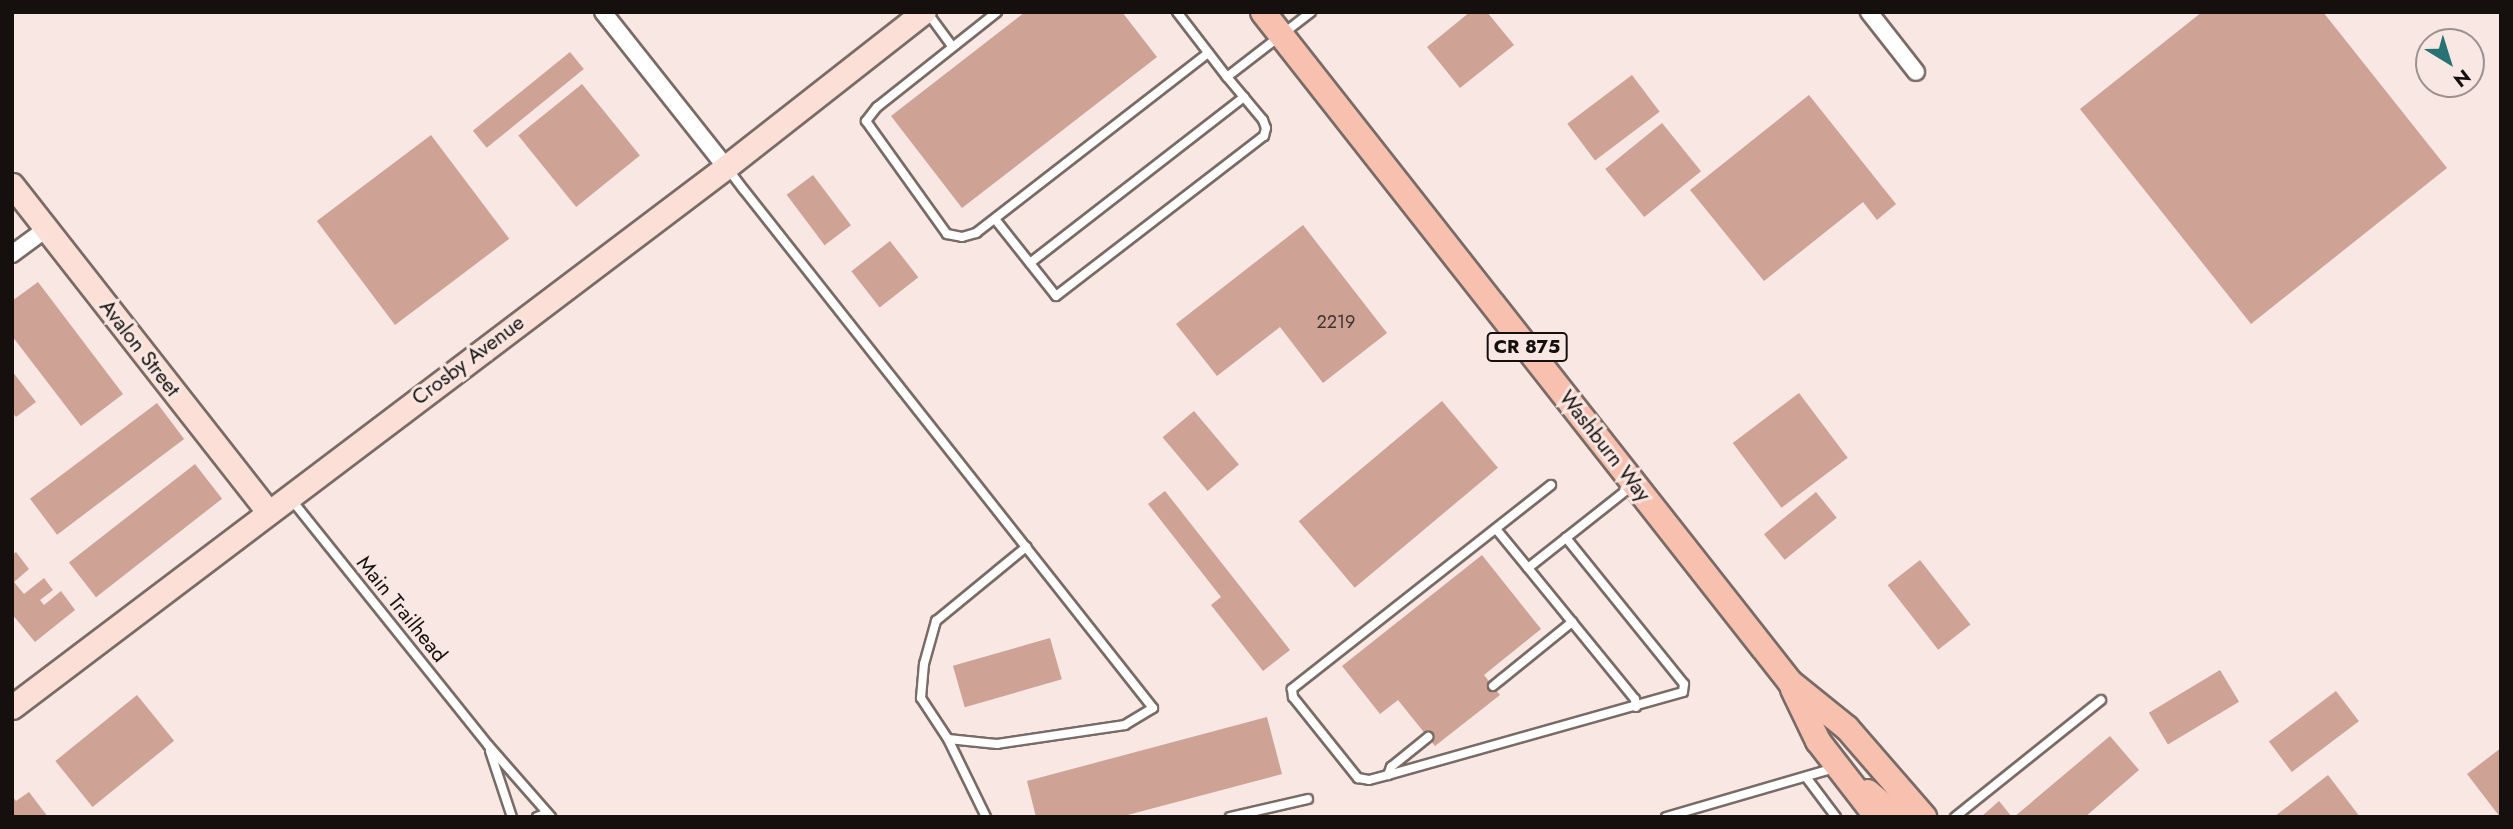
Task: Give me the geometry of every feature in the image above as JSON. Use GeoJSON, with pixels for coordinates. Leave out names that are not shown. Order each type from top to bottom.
{"type":"FeatureCollection","features":[{"type":"Feature","properties":{"kind":"main road","name":"Washburn Way"},"geometry":{"type":"LineString","coordinates":[[1263,12],[1790,682],[1818,741],[1877,817]]}},
{"type":"Feature","properties":{"kind":"main road","name":"Washburn Way"},"geometry":{"type":"LineString","coordinates":[[1790,682],[1847,728],[1924,817]]}},
{"type":"Feature","properties":{"kind":"main road"},"geometry":{"type":"LineString","coordinates":[[1838,767],[1897,817]]}},
{"type":"Feature","properties":{"kind":"street"},"geometry":{"type":"LineString","coordinates":[[603,12],[726,167]]}},
{"type":"Feature","properties":{"kind":"street","name":"Crosby Avenue"},"geometry":{"type":"LineString","coordinates":[[12,707],[288,495],[726,167],[925,12]]}},
{"type":"Feature","properties":{"kind":"street"},"geometry":{"type":"LineString","coordinates":[[1869,12],[1916,72]]}},
{"type":"Feature","properties":{"kind":"street","name":"Avalon Street"},"geometry":{"type":"LineString","coordinates":[[12,185],[268,511]]}},
{"type":"Feature","properties":{"kind":"street"},"geometry":{"type":"LineString","coordinates":[[12,254],[46,229]]}},
{"type":"Feature","properties":{"kind":"lane"},"geometry":{"type":"LineString","coordinates":[[925,12],[952,46]]}},
{"type":"Feature","properties":{"kind":"lane"},"geometry":{"type":"LineString","coordinates":[[997,12],[877,107],[866,121],[947,234],[962,237],[976,233],[1208,53]]}},
{"type":"Feature","properties":{"kind":"lane"},"geometry":{"type":"LineString","coordinates":[[995,219],[1056,296],[1264,136],[1266,128],[1263,120],[1177,12]]}},
{"type":"Feature","properties":{"kind":"lane"},"geometry":{"type":"LineString","coordinates":[[1227,77],[1311,12]]}},
{"type":"Feature","properties":{"kind":"lane"},"geometry":{"type":"LineString","coordinates":[[1030,263],[1244,97]]}},
{"type":"Feature","properties":{"kind":"lane"},"geometry":{"type":"LineString","coordinates":[[726,167],[1153,708],[1125,726],[997,744],[947,739]]}},
{"type":"Feature","properties":{"kind":"lane"},"geometry":{"type":"LineString","coordinates":[[1528,568],[1635,484]]}},
{"type":"Feature","properties":{"kind":"lane"},"geometry":{"type":"LineString","coordinates":[[1552,485],[1293,689],[1293,697],[1358,778],[1369,780],[1388,775],[1683,692],[1684,684],[1566,538]]}},
{"type":"Feature","properties":{"kind":"lane","name":"Main Trailhead"},"geometry":{"type":"LineString","coordinates":[[288,495],[488,745],[549,815]]}},
{"type":"Feature","properties":{"kind":"lane"},"geometry":{"type":"LineString","coordinates":[[1496,528],[1635,699],[1636,707]]}},
{"type":"Feature","properties":{"kind":"lane"},"geometry":{"type":"LineString","coordinates":[[986,817],[947,739],[921,698],[924,664],[936,621],[1026,547]]}},
{"type":"Feature","properties":{"kind":"lane"},"geometry":{"type":"LineString","coordinates":[[1493,686],[1572,622]]}},
{"type":"Feature","properties":{"kind":"lane"},"geometry":{"type":"LineString","coordinates":[[1955,817],[2101,700]]}},
{"type":"Feature","properties":{"kind":"lane"},"geometry":{"type":"LineString","coordinates":[[1388,775],[1391,766],[1428,737]]}},
{"type":"Feature","properties":{"kind":"lane","name":"Main Trailhead"},"geometry":{"type":"LineString","coordinates":[[488,745],[512,817]]}},
{"type":"Feature","properties":{"kind":"lane"},"geometry":{"type":"LineString","coordinates":[[1666,817],[1838,767]]}},
{"type":"Feature","properties":{"kind":"lane"},"geometry":{"type":"LineString","coordinates":[[1806,777],[1836,817]]}},
{"type":"Feature","properties":{"kind":"lane"},"geometry":{"type":"LineString","coordinates":[[1230,817],[1308,799]]}},
{"type":"Feature","properties":{"kind":"lane"},"geometry":{"type":"LineString","coordinates":[[537,817],[549,815]]}},
{"type":"Feature","properties":{"kind":"building"},"geometry":{"type":"Polygon","coordinates":[[[1025,12],[1122,12],[1157,57],[962,208],[891,116],[1025,12]]]}},
{"type":"Feature","properties":{"kind":"building"},"geometry":{"type":"Polygon","coordinates":[[[1470,12],[1487,12],[1514,45],[1460,88],[1427,47],[1470,12]]]}},
{"type":"Feature","properties":{"kind":"building"},"geometry":{"type":"Polygon","coordinates":[[[2202,12],[2323,12],[2447,168],[2251,324],[2080,109],[2202,12]]]}},
{"type":"Feature","properties":{"kind":"building"},"geometry":{"type":"Polygon","coordinates":[[[570,52],[584,69],[487,148],[473,131],[570,52]]]}},
{"type":"Feature","properties":{"kind":"building"},"geometry":{"type":"Polygon","coordinates":[[[1632,75],[1660,112],[1595,160],[1567,124],[1632,75]]]}},
{"type":"Feature","properties":{"kind":"building"},"geometry":{"type":"Polygon","coordinates":[[[582,84],[640,155],[576,207],[518,136],[582,84]]]}},
{"type":"Feature","properties":{"kind":"building"},"geometry":{"type":"Polygon","coordinates":[[[1809,95],[1896,204],[1877,220],[1863,202],[1764,281],[1690,190],[1809,95]]]}},
{"type":"Feature","properties":{"kind":"building"},"geometry":{"type":"Polygon","coordinates":[[[1662,123],[1701,171],[1644,217],[1605,169],[1662,123]]]}},
{"type":"Feature","properties":{"kind":"building"},"geometry":{"type":"Polygon","coordinates":[[[431,135],[509,239],[395,325],[317,221],[431,135]]]}},
{"type":"Feature","properties":{"kind":"building"},"geometry":{"type":"Polygon","coordinates":[[[813,175],[851,225],[825,245],[787,195],[813,175]]]}},
{"type":"Feature","properties":{"kind":"building"},"geometry":{"type":"Polygon","coordinates":[[[1303,225],[1387,333],[1323,383],[1280,327],[1217,376],[1176,324],[1303,225]]]}},
{"type":"Feature","properties":{"kind":"building"},"geometry":{"type":"Polygon","coordinates":[[[890,241],[918,277],[880,307],[851,271],[890,241]]]}},
{"type":"Feature","properties":{"kind":"building"},"geometry":{"type":"Polygon","coordinates":[[[38,282],[123,394],[81,426],[12,336],[12,301],[38,282]]]}},
{"type":"Feature","properties":{"kind":"building"},"geometry":{"type":"Polygon","coordinates":[[[12,371],[36,402],[16,417],[12,412],[12,371]]]}},
{"type":"Feature","properties":{"kind":"building"},"geometry":{"type":"Polygon","coordinates":[[[1799,393],[1848,458],[1781,508],[1733,443],[1799,393]]]}},
{"type":"Feature","properties":{"kind":"building"},"geometry":{"type":"Polygon","coordinates":[[[1442,401],[1498,468],[1355,588],[1299,521],[1442,401]]]}},
{"type":"Feature","properties":{"kind":"building"},"geometry":{"type":"Polygon","coordinates":[[[157,403],[184,439],[57,535],[30,499],[157,403]]]}},
{"type":"Feature","properties":{"kind":"building"},"geometry":{"type":"Polygon","coordinates":[[[1194,411],[1239,465],[1208,491],[1163,437],[1194,411]]]}},
{"type":"Feature","properties":{"kind":"building"},"geometry":{"type":"Polygon","coordinates":[[[195,464],[222,499],[96,597],[69,563],[195,464]]]}},
{"type":"Feature","properties":{"kind":"building"},"geometry":{"type":"Polygon","coordinates":[[[1165,491],[1290,650],[1263,671],[1211,605],[1221,597],[1148,504],[1165,491]]]}},
{"type":"Feature","properties":{"kind":"building"},"geometry":{"type":"Polygon","coordinates":[[[1816,492],[1837,518],[1785,560],[1764,534],[1816,492]]]}},
{"type":"Feature","properties":{"kind":"building"},"geometry":{"type":"Polygon","coordinates":[[[16,552],[29,569],[14,582],[24,594],[44,578],[53,590],[40,600],[44,605],[61,591],[75,610],[35,642],[12,614],[12,555],[16,552]]]}},
{"type":"Feature","properties":{"kind":"building"},"geometry":{"type":"Polygon","coordinates":[[[1482,555],[1541,629],[1484,675],[1500,695],[1435,746],[1398,700],[1380,714],[1342,666],[1482,555]]]}},
{"type":"Feature","properties":{"kind":"building"},"geometry":{"type":"Polygon","coordinates":[[[1920,560],[1970,625],[1938,650],[1888,585],[1920,560]]]}},
{"type":"Feature","properties":{"kind":"building"},"geometry":{"type":"Polygon","coordinates":[[[1050,638],[1062,679],[965,707],[953,666],[1050,638]]]}},
{"type":"Feature","properties":{"kind":"building"},"geometry":{"type":"Polygon","coordinates":[[[2220,670],[2239,702],[2168,744],[2149,713],[2220,670]]]}},
{"type":"Feature","properties":{"kind":"building"},"geometry":{"type":"Polygon","coordinates":[[[2336,691],[2359,721],[2292,772],[2269,742],[2336,691]]]}},
{"type":"Feature","properties":{"kind":"building"},"geometry":{"type":"Polygon","coordinates":[[[137,695],[174,741],[93,807],[55,761],[137,695]]]}},
{"type":"Feature","properties":{"kind":"building"},"geometry":{"type":"Polygon","coordinates":[[[1267,717],[1282,774],[1120,817],[1036,817],[1027,781],[1267,717]]]}},
{"type":"Feature","properties":{"kind":"building"},"geometry":{"type":"Polygon","coordinates":[[[2110,736],[2139,770],[2085,817],[2014,817],[2110,736]]]}},
{"type":"Feature","properties":{"kind":"building"},"geometry":{"type":"Polygon","coordinates":[[[2501,748],[2501,817],[2500,817],[2467,774],[2501,748]]]}},
{"type":"Feature","properties":{"kind":"building"},"geometry":{"type":"Polygon","coordinates":[[[2328,775],[2360,817],[2274,817],[2328,775]]]}},
{"type":"Feature","properties":{"kind":"building"},"geometry":{"type":"Polygon","coordinates":[[[29,792],[48,817],[12,817],[12,796],[16,801],[29,792]]]}},
{"type":"Feature","properties":{"kind":"building"},"geometry":{"type":"Polygon","coordinates":[[[1999,801],[2012,817],[1981,817],[1999,801]]]}}]}
